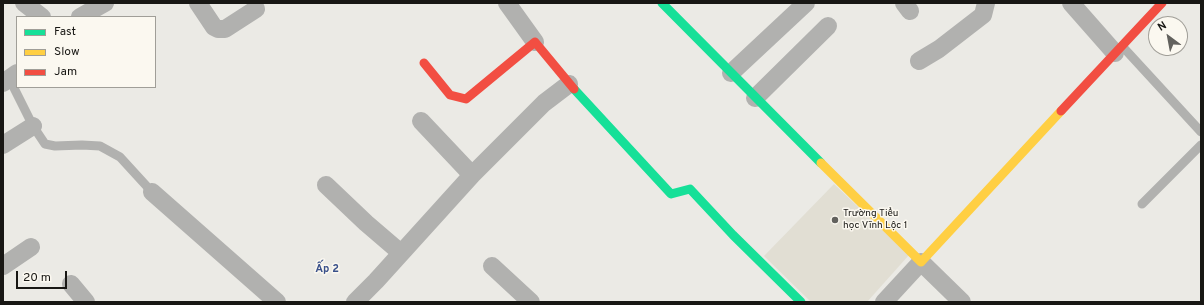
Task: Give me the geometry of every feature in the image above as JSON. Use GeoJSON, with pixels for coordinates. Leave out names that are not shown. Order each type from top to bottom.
{"type":"FeatureCollection","features":[{"type":"Feature","properties":{"kind":"street"},"geometry":{"type":"LineString","coordinates":[[24,3],[41,16]]}},
{"type":"Feature","properties":{"kind":"street"},"geometry":{"type":"LineString","coordinates":[[82,16],[105,3]]}},
{"type":"Feature","properties":{"kind":"street"},"geometry":{"type":"LineString","coordinates":[[198,3],[214,26],[218,29],[225,29],[256,9]]}},
{"type":"Feature","properties":{"kind":"street"},"geometry":{"type":"LineString","coordinates":[[507,3],[568,84],[671,194],[690,189],[733,235],[801,302]]}},
{"type":"Feature","properties":{"kind":"street"},"geometry":{"type":"LineString","coordinates":[[731,73],[806,3]]}},
{"type":"Feature","properties":{"kind":"street"},"geometry":{"type":"LineString","coordinates":[[919,61],[939,49],[982,15],[986,3]]}},
{"type":"Feature","properties":{"kind":"street"},"geometry":{"type":"LineString","coordinates":[[1071,3],[1119,50]]}},
{"type":"Feature","properties":{"kind":"street"},"geometry":{"type":"LineString","coordinates":[[884,302],[1162,3]]}},
{"type":"Feature","properties":{"kind":"street"},"geometry":{"type":"LineString","coordinates":[[670,6],[755,98],[962,302]]}},
{"type":"Feature","properties":{"kind":"street"},"geometry":{"type":"LineString","coordinates":[[755,98],[828,26]]}},
{"type":"Feature","properties":{"kind":"street"},"geometry":{"type":"LineString","coordinates":[[424,63],[450,95],[466,99],[535,42]]}},
{"type":"Feature","properties":{"kind":"street"},"geometry":{"type":"LineString","coordinates":[[355,302],[472,175],[544,103],[568,84]]}},
{"type":"Feature","properties":{"kind":"street"},"geometry":{"type":"LineString","coordinates":[[421,121],[472,175]]}},
{"type":"Feature","properties":{"kind":"street"},"geometry":{"type":"LineString","coordinates":[[3,145],[33,126]]}},
{"type":"Feature","properties":{"kind":"street"},"geometry":{"type":"LineString","coordinates":[[326,185],[366,223],[401,253]]}},
{"type":"Feature","properties":{"kind":"street"},"geometry":{"type":"LineString","coordinates":[[152,192],[277,302]]}},
{"type":"Feature","properties":{"kind":"street"},"geometry":{"type":"LineString","coordinates":[[3,266],[31,247]]}},
{"type":"Feature","properties":{"kind":"street"},"geometry":{"type":"LineString","coordinates":[[492,266],[531,302]]}},
{"type":"Feature","properties":{"kind":"street"},"geometry":{"type":"LineString","coordinates":[[71,284],[86,302]]}},
{"type":"Feature","properties":{"kind":"lane"},"geometry":{"type":"LineString","coordinates":[[1119,50],[1201,132]]}},
{"type":"Feature","properties":{"kind":"lane"},"geometry":{"type":"LineString","coordinates":[[10,78],[33,126],[45,144],[56,146],[100,146],[120,157],[152,192]]}},
{"type":"Feature","properties":{"kind":"lane"},"geometry":{"type":"LineString","coordinates":[[1142,204],[1201,145]]}},
{"type":"Feature","properties":{"kind":"shaded area","name":"Trường Tiểu học Vĩnh Lộc 1"},"geometry":{"type":"Polygon","coordinates":[[[834,184],[909,255],[867,302],[811,302],[764,256],[834,184]]]}},
{"type":"Feature","properties":{"kind":"traffic: fast"},"geometry":{"type":"LineString","coordinates":[[662,3],[821,163]]}},
{"type":"Feature","properties":{"kind":"traffic: fast"},"geometry":{"type":"LineString","coordinates":[[574,89],[671,194],[690,189],[733,235],[801,302]]}},
{"type":"Feature","properties":{"kind":"traffic: slow"},"geometry":{"type":"LineString","coordinates":[[821,163],[921,262],[1061,111]]}},
{"type":"Feature","properties":{"kind":"traffic: jam"},"geometry":{"type":"LineString","coordinates":[[1061,111],[1162,3]]}},
{"type":"Feature","properties":{"kind":"traffic: jam"},"geometry":{"type":"LineString","coordinates":[[424,63],[450,95],[466,99],[535,42],[574,89]]}},
{"type":"Feature","properties":{"kind":"place","name":"Trường Tiểu học Vĩnh Lộc 1"},"geometry":{"type":"Point","coordinates":[835,220]}},
{"type":"Feature","properties":{"kind":"district","name":"Ấp 2"},"geometry":{"type":"Point","coordinates":[327,270]}}]}
